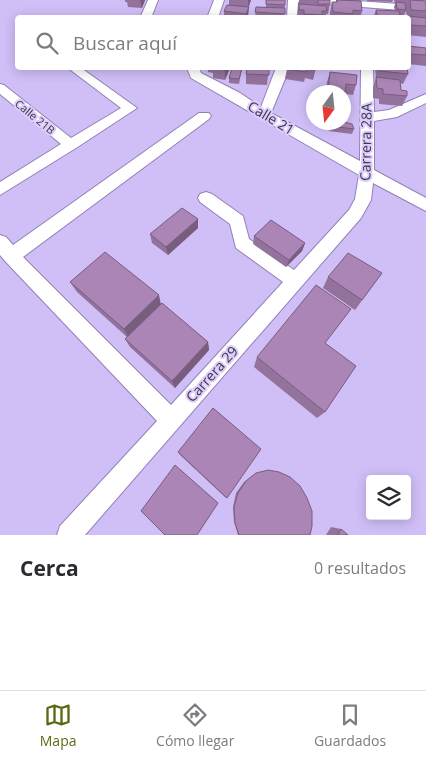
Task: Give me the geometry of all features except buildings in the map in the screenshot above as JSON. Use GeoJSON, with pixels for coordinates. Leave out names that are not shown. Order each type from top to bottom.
{"type":"FeatureCollection","features":[{"type":"Feature","properties":{"kind":"street"},"geometry":{"type":"LineString","coordinates":[[146,15],[153,0]]}},
{"type":"Feature","properties":{"kind":"street"},"geometry":{"type":"LineString","coordinates":[[213,15],[219,0]]}},
{"type":"Feature","properties":{"kind":"street"},"geometry":{"type":"LineString","coordinates":[[292,15],[294,0]]}},
{"type":"Feature","properties":{"kind":"street"},"geometry":{"type":"LineString","coordinates":[[301,0],[362,2],[426,9]]}},
{"type":"Feature","properties":{"kind":"street"},"geometry":{"type":"LineString","coordinates":[[362,2],[364,15]]}},
{"type":"Feature","properties":{"kind":"street"},"geometry":{"type":"LineString","coordinates":[[0,189],[130,108],[77,70]]}},
{"type":"Feature","properties":{"kind":"street"},"geometry":{"type":"LineString","coordinates":[[264,114],[281,70]]}},
{"type":"Feature","properties":{"kind":"street","name":"Carrera 28A"},"geometry":{"type":"LineString","coordinates":[[355,214],[363,200],[367,173],[367,70]]}},
{"type":"Feature","properties":{"kind":"street","name":"Calle 21"},"geometry":{"type":"LineString","coordinates":[[194,71],[264,114],[426,205]]}},
{"type":"Feature","properties":{"kind":"street","name":"Calle 21B"},"geometry":{"type":"LineString","coordinates":[[0,88],[71,146]]}},
{"type":"Feature","properties":{"kind":"street"},"geometry":{"type":"LineString","coordinates":[[367,117],[392,114],[426,98]]}},
{"type":"Feature","properties":{"kind":"street"},"geometry":{"type":"LineString","coordinates":[[171,420],[5,249],[204,116]]}},
{"type":"Feature","properties":{"kind":"street"},"geometry":{"type":"LineString","coordinates":[[206,198],[237,221],[242,243],[295,281]]}},
{"type":"Feature","properties":{"kind":"street","name":"Carrera 29"},"geometry":{"type":"LineString","coordinates":[[70,535],[355,214]]}}]}
